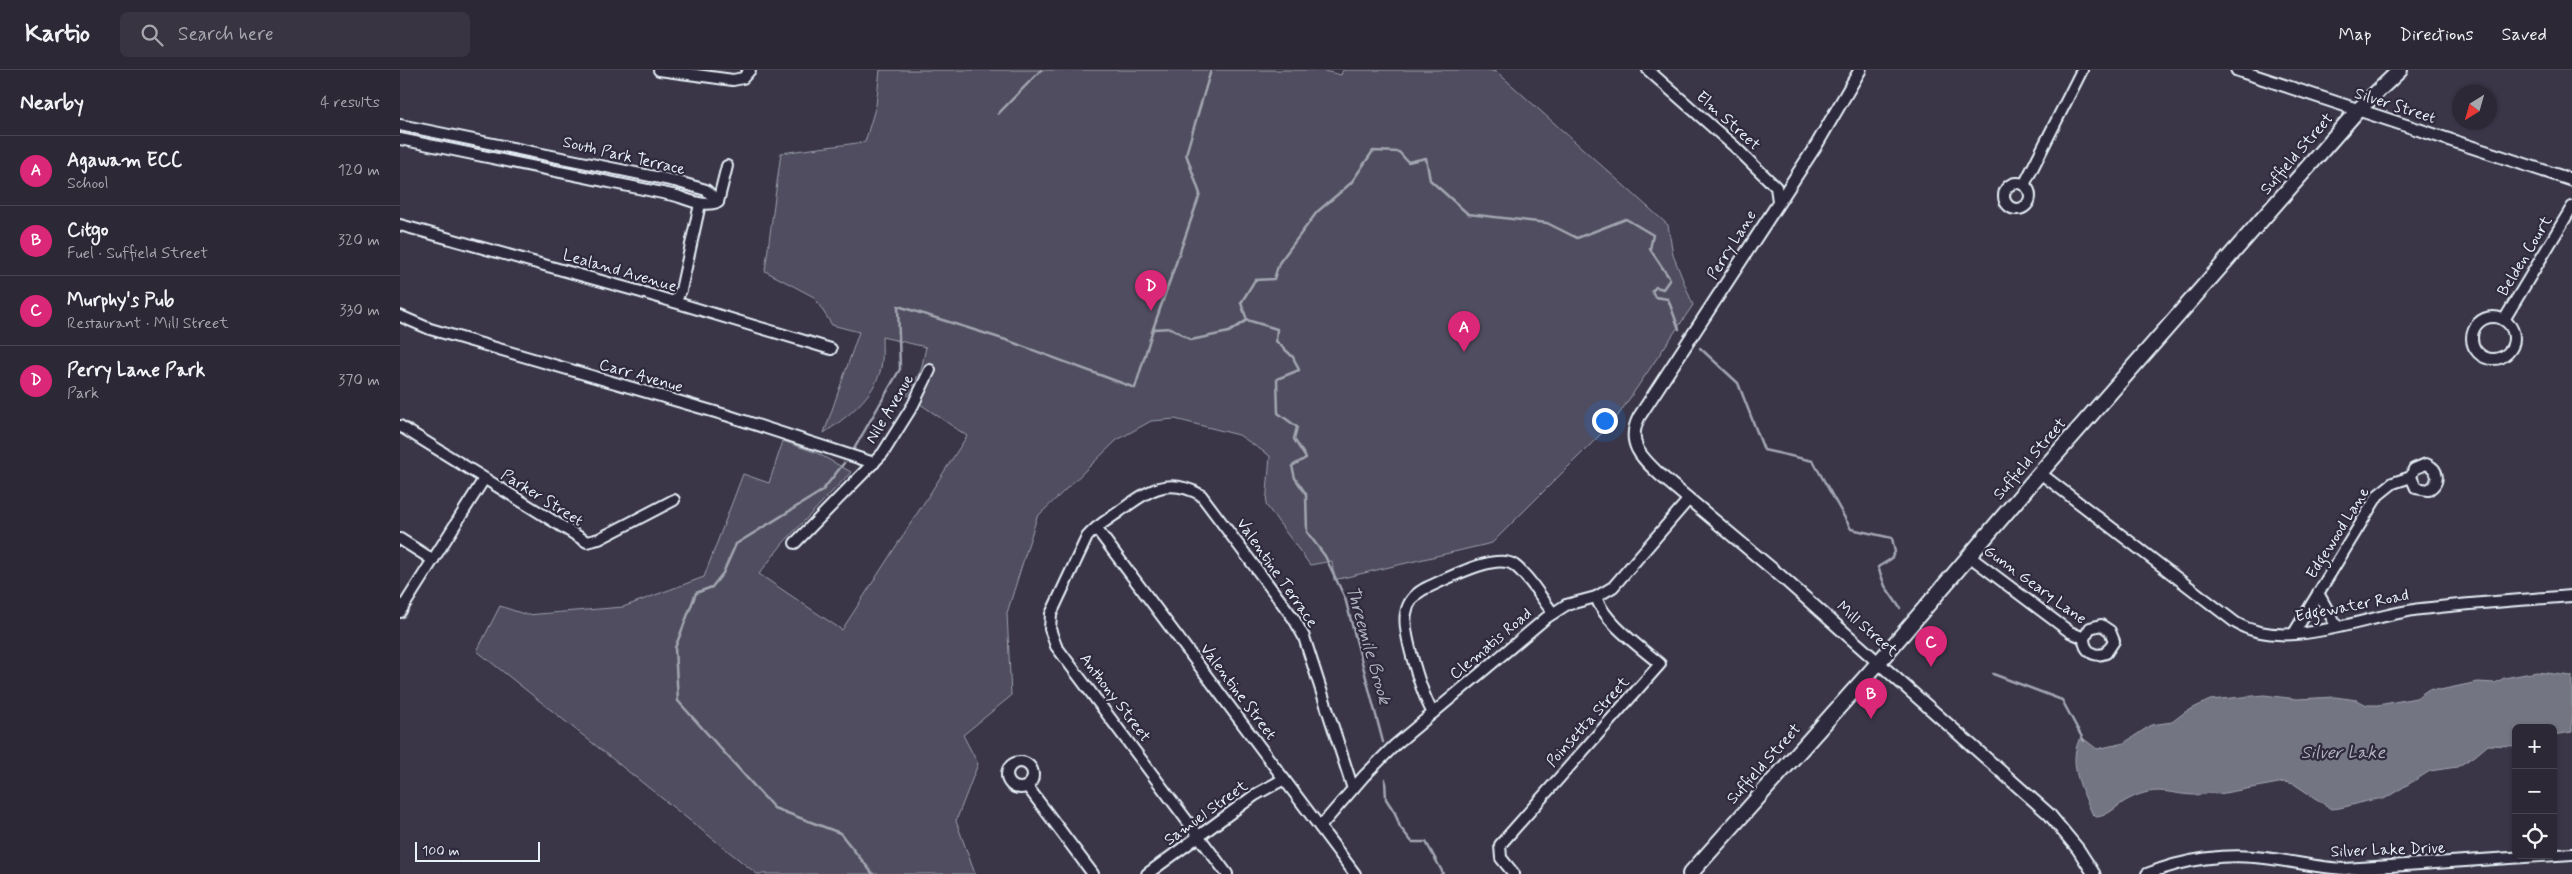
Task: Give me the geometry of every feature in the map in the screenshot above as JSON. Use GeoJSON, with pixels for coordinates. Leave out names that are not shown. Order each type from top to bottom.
{"type":"FeatureCollection","features":[{"type":"Feature","properties":{"kind":"main road","name":"Suffield Street"},"geometry":{"type":"LineString","coordinates":[[1690,874],[1880,662],[2040,473],[2357,111],[2400,70]]}},
{"type":"Feature","properties":{"kind":"street"},"geometry":{"type":"LineString","coordinates":[[659,70],[733,80],[743,78],[750,70]]}},
{"type":"Feature","properties":{"kind":"street","name":"Elm Street"},"geometry":{"type":"LineString","coordinates":[[1648,70],[1735,147],[1776,187],[1778,200]]}},
{"type":"Feature","properties":{"kind":"street","name":"Perry Lane"},"geometry":{"type":"LineString","coordinates":[[1633,438],[1636,422],[1644,409],[1722,292],[1778,200],[1817,144],[1860,70]]}},
{"type":"Feature","properties":{"kind":"street"},"geometry":{"type":"LineString","coordinates":[[2024,185],[2082,70]]}},
{"type":"Feature","properties":{"kind":"street","name":"Silver Street"},"geometry":{"type":"LineString","coordinates":[[2237,70],[2357,111],[2572,180]]}},
{"type":"Feature","properties":{"kind":"street","name":"South Park Terrace"},"geometry":{"type":"LineString","coordinates":[[400,125],[675,182],[706,190],[718,202],[700,204],[677,196],[400,139]]}},
{"type":"Feature","properties":{"kind":"street"},"geometry":{"type":"LineString","coordinates":[[515,163],[519,149]]}},
{"type":"Feature","properties":{"kind":"street"},"geometry":{"type":"LineString","coordinates":[[718,202],[726,166]]}},
{"type":"Feature","properties":{"kind":"street"},"geometry":{"type":"LineString","coordinates":[[676,302],[681,290],[700,204]]}},
{"type":"Feature","properties":{"kind":"street","name":"Belden Court"},"geometry":{"type":"LineString","coordinates":[[2504,320],[2572,207]]}},
{"type":"Feature","properties":{"kind":"street","name":"Lealand Avenue"},"geometry":{"type":"LineString","coordinates":[[400,225],[676,302],[832,349]]}},
{"type":"Feature","properties":{"kind":"street","name":"Carr Avenue"},"geometry":{"type":"LineString","coordinates":[[400,316],[430,329],[729,416],[874,463]]}},
{"type":"Feature","properties":{"kind":"street","name":"Belden Court"},"geometry":{"type":"LineString","coordinates":[[2491,317],[2504,320],[2514,334],[2512,347],[2499,358],[2490,359],[2481,355],[2475,349],[2472,341],[2476,325],[2491,317]]}},
{"type":"Feature","properties":{"kind":"street","name":"Nile Avenue"},"geometry":{"type":"LineString","coordinates":[[795,543],[874,463],[905,417],[930,370]]}},
{"type":"Feature","properties":{"kind":"street","name":"Parker Street"},"geometry":{"type":"LineString","coordinates":[[400,426],[587,542],[599,540],[674,500]]}},
{"type":"Feature","properties":{"kind":"street","name":"Mill Street"},"geometry":{"type":"LineString","coordinates":[[1633,438],[1641,456],[1880,662],[2049,814],[2074,843],[2094,874]]}},
{"type":"Feature","properties":{"kind":"street","name":"Edgewater Road"},"geometry":{"type":"LineString","coordinates":[[2040,473],[2236,623],[2259,633],[2294,633],[2337,627],[2389,613],[2419,609],[2572,596]]}},
{"type":"Feature","properties":{"kind":"street","name":"Edgewood Lane"},"geometry":{"type":"LineString","coordinates":[[2294,633],[2373,500],[2394,483],[2411,477]]}},
{"type":"Feature","properties":{"kind":"street"},"geometry":{"type":"LineString","coordinates":[[400,612],[484,479]]}},
{"type":"Feature","properties":{"kind":"street","name":"Valentine Terrace"},"geometry":{"type":"LineString","coordinates":[[1096,528],[1148,491],[1158,487],[1180,487],[1192,490],[1205,499],[1294,619],[1304,636],[1352,789]]}},
{"type":"Feature","properties":{"kind":"street","name":"Clematis Road"},"geometry":{"type":"LineString","coordinates":[[1320,827],[1352,789],[1395,745],[1552,613],[1566,605],[1596,597],[1613,587],[1689,499]]}},
{"type":"Feature","properties":{"kind":"street","name":"Valentine Street"},"geometry":{"type":"LineString","coordinates":[[1096,528],[1355,874]]}},
{"type":"Feature","properties":{"kind":"street","name":"Anthony Street"},"geometry":{"type":"LineString","coordinates":[[1096,528],[1084,543],[1054,607],[1050,621],[1052,636],[1056,646],[1227,874]]}},
{"type":"Feature","properties":{"kind":"street"},"geometry":{"type":"LineString","coordinates":[[400,539],[433,560]]}},
{"type":"Feature","properties":{"kind":"street","name":"Gunn Geary Lane"},"geometry":{"type":"LineString","coordinates":[[1969,556],[2070,632],[2084,638]]}},
{"type":"Feature","properties":{"kind":"street"},"geometry":{"type":"LineString","coordinates":[[1433,713],[1419,684],[1405,620],[1408,606],[1416,594],[1489,562],[1503,561],[1518,568],[1552,613]]}},
{"type":"Feature","properties":{"kind":"street","name":"Edgewood Lane"},"geometry":{"type":"LineString","coordinates":[[2318,593],[2337,627]]}},
{"type":"Feature","properties":{"kind":"street","name":"Poinsetta Street"},"geometry":{"type":"LineString","coordinates":[[1514,874],[1501,858],[1500,844],[1660,664],[1609,619],[1601,609],[1596,597]]}},
{"type":"Feature","properties":{"kind":"street","name":"Samuel Street"},"geometry":{"type":"LineString","coordinates":[[1147,874],[1255,794],[1284,779]]}},
{"type":"Feature","properties":{"kind":"street"},"geometry":{"type":"LineString","coordinates":[[1027,786],[1093,874]]}},
{"type":"Feature","properties":{"kind":"street","name":"Silver Lake Drive"},"geometry":{"type":"LineString","coordinates":[[2148,874],[2196,860],[2237,857],[2264,858],[2345,869],[2572,854]]}},
{"type":"Feature","properties":{"kind":"shaded area"},"geometry":{"type":"Polygon","coordinates":[[[880,70],[1320,70],[1341,75],[1343,70],[1487,70],[1497,72],[1668,225],[1673,255],[1693,305],[1615,420],[1492,543],[1334,580],[1332,561],[1310,565],[1266,505],[1270,456],[1239,435],[1175,419],[1151,421],[1117,440],[1037,517],[1007,613],[1011,696],[963,735],[978,764],[956,821],[975,874],[757,874],[477,651],[500,606],[527,615],[623,607],[704,577],[743,474],[769,483],[783,441],[817,453],[851,472],[784,542],[759,574],[842,630],[967,436],[907,395],[921,370],[926,347],[882,337],[881,368],[873,388],[850,413],[824,433],[859,332],[832,325],[814,297],[765,271],[781,153],[865,142],[876,105],[880,70]]]}},
{"type":"Feature","properties":{"kind":"water","name":"Silver Lake"},"geometry":{"type":"Polygon","coordinates":[[[2537,672],[2572,676],[2572,732],[2557,734],[2557,724],[2512,724],[2512,746],[2488,745],[2457,767],[2430,771],[2384,799],[2331,809],[2294,784],[2284,782],[2219,794],[2187,795],[2163,791],[2148,792],[2125,801],[2105,815],[2096,817],[2092,813],[2084,795],[2076,768],[2076,749],[2079,740],[2084,739],[2097,749],[2124,743],[2151,725],[2172,722],[2185,712],[2210,700],[2264,695],[2297,699],[2335,697],[2357,700],[2367,705],[2378,705],[2416,698],[2429,689],[2440,690],[2478,682],[2495,683],[2504,678],[2537,672]]]}},
{"type":"Feature","properties":{"kind":"waterway"},"geometry":{"type":"LineString","coordinates":[[998,114],[1041,70]]}},
{"type":"Feature","properties":{"kind":"waterway","name":"Threemile Brook"},"geometry":{"type":"LineString","coordinates":[[1211,70],[1186,154],[1200,194],[1153,329],[1171,328],[1191,340],[1229,332],[1247,320],[1277,329],[1276,341],[1293,357],[1299,370],[1277,379],[1278,413],[1297,427],[1294,439],[1306,458],[1292,466],[1295,478],[1306,494],[1307,532],[1325,556],[1345,598],[1383,742]]}},
{"type":"Feature","properties":{"kind":"waterway"},"geometry":{"type":"LineString","coordinates":[[1247,320],[1241,303],[1255,280],[1274,279],[1279,263],[1317,212],[1351,183],[1373,151],[1399,152],[1408,162],[1426,158],[1430,180],[1468,214],[1547,223],[1577,238],[1626,219],[1653,235],[1650,249],[1670,279],[1663,289],[1656,287],[1652,291],[1655,297],[1668,299],[1679,329]]}},
{"type":"Feature","properties":{"kind":"waterway"},"geometry":{"type":"LineString","coordinates":[[854,449],[900,369],[898,306],[1006,340],[1135,388],[1153,329]]}},
{"type":"Feature","properties":{"kind":"waterway"},"geometry":{"type":"LineString","coordinates":[[1700,348],[1738,383],[1764,450],[1813,461],[1851,529],[1892,538],[1895,552],[1891,559],[1878,567],[1885,586],[1900,608]]}},
{"type":"Feature","properties":{"kind":"waterway"},"geometry":{"type":"LineString","coordinates":[[844,463],[822,491],[736,544],[723,573],[712,587],[696,593],[675,648],[678,701],[774,808],[840,833],[873,874]]}},
{"type":"Feature","properties":{"kind":"waterway"},"geometry":{"type":"LineString","coordinates":[[1993,674],[2062,700],[2084,741]]}},
{"type":"Feature","properties":{"kind":"waterway","name":"Threemile Brook"},"geometry":{"type":"LineString","coordinates":[[1385,779],[1386,799],[1395,813],[1400,827],[1412,842],[1426,842],[1443,873],[1441,874]]}},
{"type":"Feature","properties":{"kind":"place","name":"Perry Lane Park"},"geometry":{"type":"Point","coordinates":[1151,311]}},
{"type":"Feature","properties":{"kind":"place","name":"Agawam ECC"},"geometry":{"type":"Point","coordinates":[1464,352]}},
{"type":"Feature","properties":{"kind":"place","name":"Murphy's Pub"},"geometry":{"type":"Point","coordinates":[1931,667]}},
{"type":"Feature","properties":{"kind":"place","name":"Citgo"},"geometry":{"type":"Point","coordinates":[1871,719]}}]}
